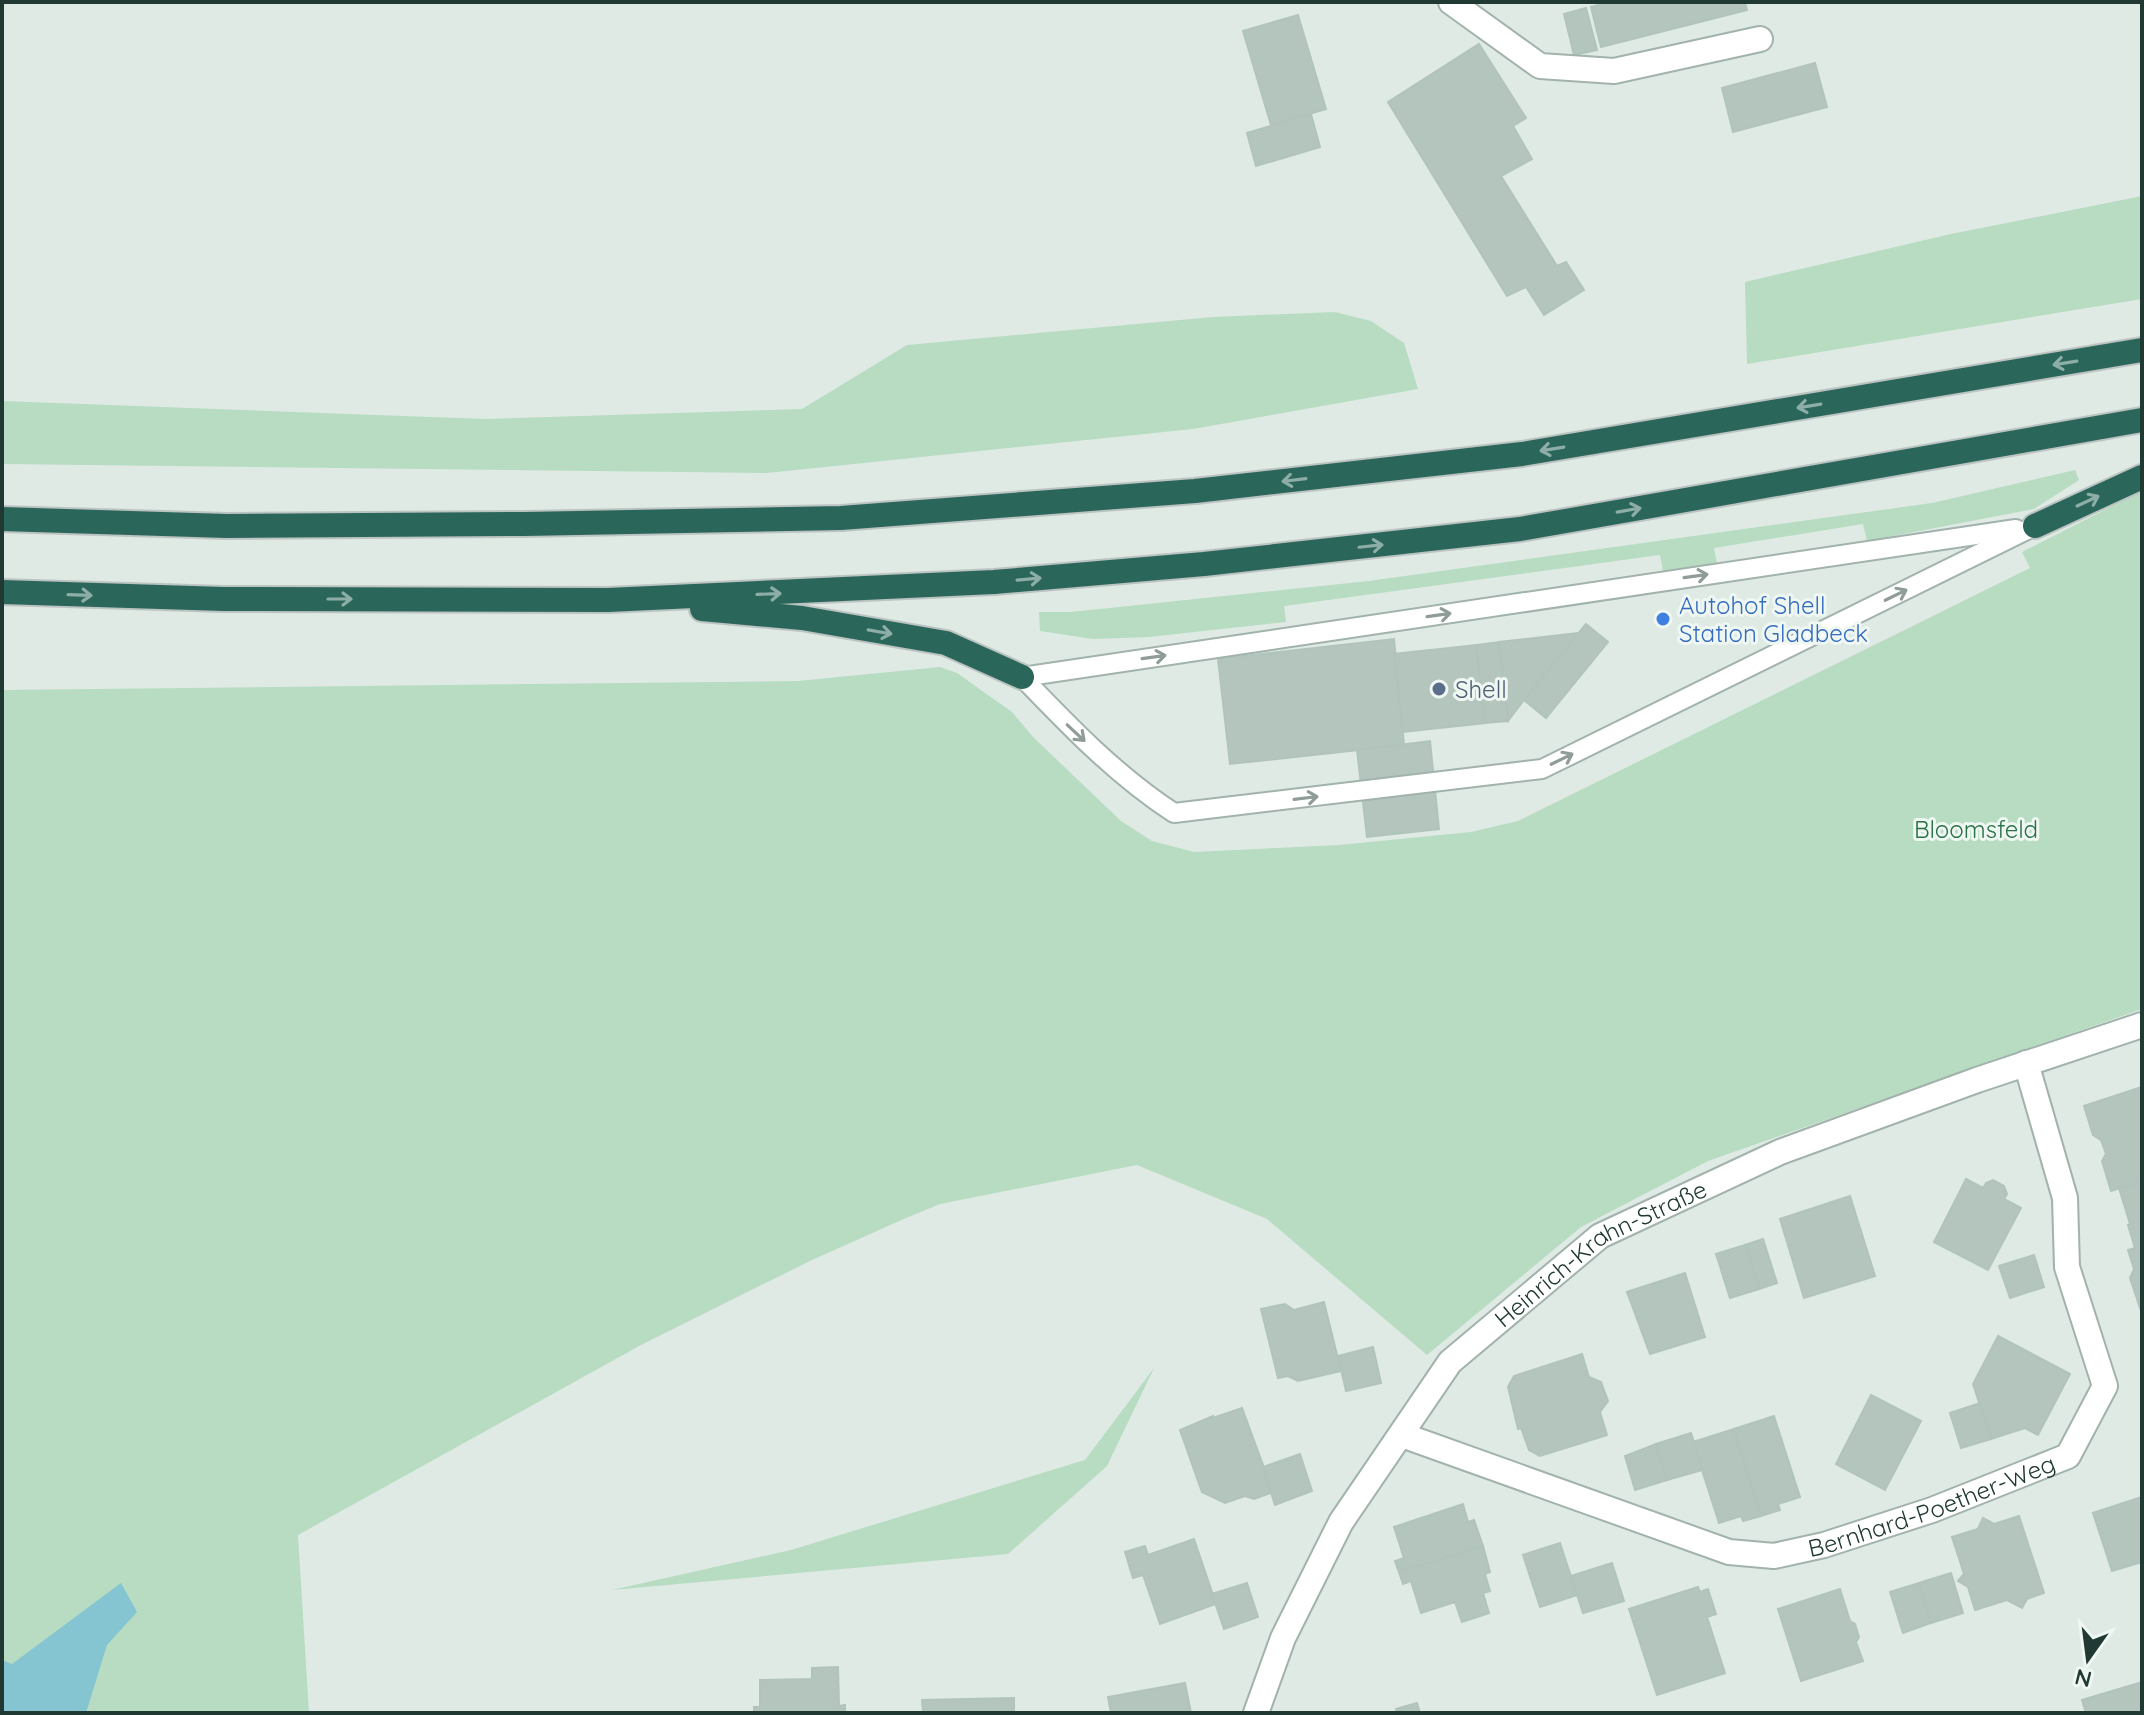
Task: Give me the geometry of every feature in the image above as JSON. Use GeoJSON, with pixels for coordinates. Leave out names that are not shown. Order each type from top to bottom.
{"type":"FeatureCollection","features":[{"type":"Feature","properties":{"kind":"highway"},"geometry":{"type":"LineString","coordinates":[[2,519],[259,526],[841,518],[1195,491],[1522,454],[2142,350]]}},
{"type":"Feature","properties":{"kind":"highway"},"geometry":{"type":"LineString","coordinates":[[2,592],[224,599],[608,600],[994,582],[1204,564],[1520,529],[2142,420]]}},
{"type":"Feature","properties":{"kind":"highway"},"geometry":{"type":"LineString","coordinates":[[2035,526],[2142,477]]}},
{"type":"Feature","properties":{"kind":"highway"},"geometry":{"type":"LineString","coordinates":[[608,600],[802,618],[946,643],[1022,677]]}},
{"type":"Feature","properties":{"kind":"street"},"geometry":{"type":"LineString","coordinates":[[1451,2],[1540,66],[1614,71],[1760,39]]}},
{"type":"Feature","properties":{"kind":"street","name":"Heinrich-Krahn-Straße"},"geometry":{"type":"LineString","coordinates":[[1256,1713],[1283,1638],[1341,1522],[1450,1362],[1600,1236],[1780,1152],[2026,1063],[2142,1025]]}},
{"type":"Feature","properties":{"kind":"street","name":"Bernhard-Poether-Weg"},"geometry":{"type":"LineString","coordinates":[[1402,1435],[1729,1552],[1774,1556],[1824,1545],[1932,1510],[2068,1456],[2105,1386],[2067,1267],[2065,1198],[2026,1063]]}},
{"type":"Feature","properties":{"kind":"lane"},"geometry":{"type":"LineString","coordinates":[[1022,677],[2035,526]]}},
{"type":"Feature","properties":{"kind":"lane"},"geometry":{"type":"LineString","coordinates":[[1022,677],[1139,791],[1174,813],[1542,769],[2035,526]]}},
{"type":"Feature","properties":{"kind":"green space"},"geometry":{"type":"Polygon","coordinates":[[[2142,196],[2142,299],[1747,364],[1745,282],[1951,234],[2142,196]]]}},
{"type":"Feature","properties":{"kind":"green space"},"geometry":{"type":"Polygon","coordinates":[[[1335,312],[1371,321],[1404,343],[1418,389],[1193,429],[767,473],[2,464],[2,401],[485,419],[802,409],[907,345],[1213,317],[1335,312]]]}},
{"type":"Feature","properties":{"kind":"green space"},"geometry":{"type":"Polygon","coordinates":[[[2075,470],[2079,480],[2034,509],[1867,541],[1863,524],[1714,548],[1717,564],[1663,571],[1660,555],[1284,606],[1286,622],[1149,637],[1093,639],[1040,631],[1039,612],[1071,612],[1369,581],[1932,503],[2075,470]]]}},
{"type":"Feature","properties":{"kind":"green space","name":"Bloomsfeld"},"geometry":{"type":"Polygon","coordinates":[[[2142,491],[2142,1009],[1708,1161],[1581,1227],[1427,1355],[1267,1219],[1137,1165],[940,1204],[812,1260],[641,1345],[298,1535],[309,1713],[2,1713],[2,690],[798,681],[940,667],[957,673],[1012,712],[1033,737],[1121,821],[1152,841],[1194,852],[1339,845],[1471,832],[1518,821],[2030,568],[2022,552],[2142,491]]]}},
{"type":"Feature","properties":{"kind":"green space"},"geometry":{"type":"Polygon","coordinates":[[[1154,1368],[1107,1466],[1008,1554],[612,1590],[791,1550],[1085,1460],[1154,1368]]]}},
{"type":"Feature","properties":{"kind":"water"},"geometry":{"type":"Polygon","coordinates":[[[121,1583],[137,1612],[107,1645],[86,1713],[2,1713],[2,1660],[12,1664],[121,1583]]]}},
{"type":"Feature","properties":{"kind":"building"},"geometry":{"type":"Polygon","coordinates":[[[1609,2],[1745,2],[1747,10],[1601,47],[1591,7],[1609,2]]]}},
{"type":"Feature","properties":{"kind":"building"},"geometry":{"type":"Polygon","coordinates":[[[1586,8],[1597,50],[1574,55],[1564,14],[1586,8]]]}},
{"type":"Feature","properties":{"kind":"building"},"geometry":{"type":"Polygon","coordinates":[[[1298,15],[1326,109],[1271,125],[1243,31],[1298,15]]]}},
{"type":"Feature","properties":{"kind":"building"},"geometry":{"type":"Polygon","coordinates":[[[1479,44],[1526,118],[1513,126],[1532,159],[1501,176],[1557,266],[1566,262],[1584,290],[1544,315],[1526,287],[1507,296],[1388,102],[1479,44]]]}},
{"type":"Feature","properties":{"kind":"building"},"geometry":{"type":"Polygon","coordinates":[[[1815,63],[1827,107],[1733,132],[1722,88],[1815,63]]]}},
{"type":"Feature","properties":{"kind":"building"},"geometry":{"type":"Polygon","coordinates":[[[1311,114],[1320,147],[1256,166],[1247,133],[1311,114]]]}},
{"type":"Feature","properties":{"kind":"building"},"geometry":{"type":"Polygon","coordinates":[[[1586,624],[1608,642],[1546,718],[1524,700],[1586,624]]]}},
{"type":"Feature","properties":{"kind":"building"},"geometry":{"type":"Polygon","coordinates":[[[1578,633],[1524,700],[1508,721],[1499,642],[1578,633]]]}},
{"type":"Feature","properties":{"kind":"building"},"geometry":{"type":"Polygon","coordinates":[[[1394,639],[1404,745],[1230,764],[1218,659],[1394,639]]]}},
{"type":"Feature","properties":{"kind":"building"},"geometry":{"type":"Polygon","coordinates":[[[1499,642],[1508,721],[1485,723],[1476,645],[1499,642]]]}},
{"type":"Feature","properties":{"kind":"building","name":"Shell"},"geometry":{"type":"Polygon","coordinates":[[[1476,645],[1485,723],[1403,732],[1394,654],[1476,645]]]}},
{"type":"Feature","properties":{"kind":"building"},"geometry":{"type":"Polygon","coordinates":[[[1430,741],[1439,829],[1367,837],[1357,750],[1430,741]]]}},
{"type":"Feature","properties":{"kind":"building"},"geometry":{"type":"Polygon","coordinates":[[[2142,1087],[2142,1181],[2111,1191],[2102,1161],[2106,1154],[2101,1140],[2093,1135],[2084,1106],[2142,1087]]]}},
{"type":"Feature","properties":{"kind":"building"},"geometry":{"type":"Polygon","coordinates":[[[1966,1179],[1983,1188],[1993,1180],[2004,1186],[2007,1194],[2004,1199],[2021,1208],[1988,1270],[1934,1242],[1966,1179]]]}},
{"type":"Feature","properties":{"kind":"building"},"geometry":{"type":"Polygon","coordinates":[[[2142,1181],[2142,1220],[2130,1224],[2119,1188],[2142,1181]]]}},
{"type":"Feature","properties":{"kind":"building"},"geometry":{"type":"Polygon","coordinates":[[[1850,1196],[1875,1276],[1804,1298],[1780,1219],[1850,1196]]]}},
{"type":"Feature","properties":{"kind":"building"},"geometry":{"type":"Polygon","coordinates":[[[2142,1220],[2142,1246],[2135,1248],[2128,1225],[2142,1220]]]}},
{"type":"Feature","properties":{"kind":"building"},"geometry":{"type":"Polygon","coordinates":[[[1763,1239],[1777,1283],[1759,1289],[1745,1245],[1763,1239]]]}},
{"type":"Feature","properties":{"kind":"building"},"geometry":{"type":"Polygon","coordinates":[[[1745,1245],[1759,1289],[1730,1298],[1716,1254],[1745,1245]]]}},
{"type":"Feature","properties":{"kind":"building"},"geometry":{"type":"Polygon","coordinates":[[[2142,1246],[2142,1314],[2130,1278],[2134,1269],[2128,1250],[2142,1246]]]}},
{"type":"Feature","properties":{"kind":"building"},"geometry":{"type":"Polygon","coordinates":[[[2034,1255],[2044,1287],[2010,1298],[1999,1266],[2034,1255]]]}},
{"type":"Feature","properties":{"kind":"building"},"geometry":{"type":"Polygon","coordinates":[[[1685,1273],[1705,1337],[1650,1354],[1627,1292],[1685,1273]]]}},
{"type":"Feature","properties":{"kind":"building"},"geometry":{"type":"Polygon","coordinates":[[[1324,1302],[1341,1371],[1298,1381],[1288,1376],[1278,1378],[1261,1309],[1285,1304],[1294,1310],[1324,1302]]]}},
{"type":"Feature","properties":{"kind":"building"},"geometry":{"type":"Polygon","coordinates":[[[1998,1336],[2070,1374],[2038,1435],[2025,1428],[1991,1439],[1973,1384],[1998,1336]]]}},
{"type":"Feature","properties":{"kind":"building"},"geometry":{"type":"Polygon","coordinates":[[[1373,1347],[1381,1383],[1346,1391],[1338,1356],[1373,1347]]]}},
{"type":"Feature","properties":{"kind":"building"},"geometry":{"type":"Polygon","coordinates":[[[1582,1354],[1589,1377],[1601,1382],[1608,1401],[1600,1412],[1607,1435],[1540,1456],[1529,1450],[1521,1428],[1518,1429],[1508,1387],[1514,1376],[1582,1354]]]}},
{"type":"Feature","properties":{"kind":"building"},"geometry":{"type":"Polygon","coordinates":[[[1871,1395],[1921,1421],[1885,1490],[1836,1464],[1871,1395]]]}},
{"type":"Feature","properties":{"kind":"building"},"geometry":{"type":"Polygon","coordinates":[[[1980,1403],[1991,1439],[1961,1448],[1950,1413],[1980,1403]]]}},
{"type":"Feature","properties":{"kind":"building"},"geometry":{"type":"Polygon","coordinates":[[[1242,1408],[1273,1492],[1254,1499],[1245,1496],[1225,1503],[1202,1492],[1180,1430],[1242,1408]]]}},
{"type":"Feature","properties":{"kind":"building"},"geometry":{"type":"Polygon","coordinates":[[[1774,1416],[1800,1497],[1778,1504],[1780,1510],[1761,1516],[1734,1429],[1774,1416]]]}},
{"type":"Feature","properties":{"kind":"building"},"geometry":{"type":"Polygon","coordinates":[[[1734,1429],[1761,1516],[1743,1521],[1741,1516],[1719,1523],[1693,1442],[1734,1429]]]}},
{"type":"Feature","properties":{"kind":"building"},"geometry":{"type":"Polygon","coordinates":[[[1691,1433],[1702,1470],[1667,1480],[1656,1444],[1691,1433]]]}},
{"type":"Feature","properties":{"kind":"building"},"geometry":{"type":"Polygon","coordinates":[[[1656,1444],[1667,1480],[1635,1490],[1625,1456],[1656,1444]]]}},
{"type":"Feature","properties":{"kind":"building"},"geometry":{"type":"Polygon","coordinates":[[[1300,1454],[1312,1491],[1275,1505],[1263,1467],[1300,1454]]]}},
{"type":"Feature","properties":{"kind":"building"},"geometry":{"type":"Polygon","coordinates":[[[2142,1497],[2142,1562],[2112,1571],[2093,1513],[2142,1497]]]}},
{"type":"Feature","properties":{"kind":"building"},"geometry":{"type":"Polygon","coordinates":[[[1463,1504],[1468,1522],[1474,1520],[1483,1546],[1399,1572],[1395,1561],[1404,1558],[1394,1527],[1463,1504]]]}},
{"type":"Feature","properties":{"kind":"building"},"geometry":{"type":"Polygon","coordinates":[[[2019,1516],[2044,1593],[2027,1599],[2022,1608],[2007,1600],[1975,1610],[1968,1587],[1958,1581],[1964,1574],[1952,1537],[1978,1529],[1983,1518],[1994,1524],[2019,1516]]]}},
{"type":"Feature","properties":{"kind":"building"},"geometry":{"type":"Polygon","coordinates":[[[1194,1539],[1216,1604],[1160,1624],[1143,1575],[1133,1578],[1125,1552],[1145,1546],[1148,1555],[1194,1539]]]}},
{"type":"Feature","properties":{"kind":"building"},"geometry":{"type":"Polygon","coordinates":[[[1560,1543],[1577,1595],[1540,1607],[1523,1555],[1560,1543]]]}},
{"type":"Feature","properties":{"kind":"building"},"geometry":{"type":"Polygon","coordinates":[[[1483,1546],[1490,1572],[1485,1574],[1490,1591],[1483,1593],[1489,1613],[1462,1622],[1455,1602],[1421,1613],[1411,1581],[1403,1584],[1399,1572],[1483,1546]]]}},
{"type":"Feature","properties":{"kind":"building"},"geometry":{"type":"Polygon","coordinates":[[[1612,1563],[1624,1601],[1583,1613],[1571,1576],[1612,1563]]]}},
{"type":"Feature","properties":{"kind":"building"},"geometry":{"type":"Polygon","coordinates":[[[1951,1573],[1963,1613],[1931,1623],[1919,1583],[1951,1573]]]}},
{"type":"Feature","properties":{"kind":"building"},"geometry":{"type":"Polygon","coordinates":[[[1247,1583],[1258,1617],[1224,1629],[1212,1594],[1247,1583]]]}},
{"type":"Feature","properties":{"kind":"building"},"geometry":{"type":"Polygon","coordinates":[[[1919,1583],[1931,1623],[1903,1633],[1890,1592],[1919,1583]]]}},
{"type":"Feature","properties":{"kind":"building"},"geometry":{"type":"Polygon","coordinates":[[[1698,1587],[1700,1592],[1708,1589],[1716,1614],[1707,1617],[1725,1673],[1657,1695],[1629,1609],[1698,1587]]]}},
{"type":"Feature","properties":{"kind":"building"},"geometry":{"type":"Polygon","coordinates":[[[1840,1589],[1850,1621],[1855,1624],[1859,1637],[1856,1642],[1863,1661],[1801,1681],[1778,1609],[1840,1589]]]}},
{"type":"Feature","properties":{"kind":"building"},"geometry":{"type":"Polygon","coordinates":[[[838,1667],[839,1706],[845,1705],[845,1713],[754,1713],[754,1707],[760,1707],[760,1680],[812,1679],[812,1668],[838,1667]]]}},
{"type":"Feature","properties":{"kind":"building"},"geometry":{"type":"Polygon","coordinates":[[[2142,1682],[2142,1713],[2086,1713],[2082,1700],[2142,1682]]]}},
{"type":"Feature","properties":{"kind":"building"},"geometry":{"type":"Polygon","coordinates":[[[1185,1683],[1191,1713],[1111,1713],[1108,1697],[1185,1683]]]}},
{"type":"Feature","properties":{"kind":"building"},"geometry":{"type":"Polygon","coordinates":[[[1014,1698],[1014,1713],[923,1713],[922,1700],[1014,1698]]]}},
{"type":"Feature","properties":{"kind":"building"},"geometry":{"type":"Polygon","coordinates":[[[1417,1703],[1420,1713],[1397,1713],[1396,1709],[1417,1703]]]}},
{"type":"Feature","properties":{"kind":"place","name":"Autohof Shell Station Gladbeck"},"geometry":{"type":"Point","coordinates":[1663,619]}},
{"type":"Feature","properties":{"kind":"place","name":"Shell"},"geometry":{"type":"Point","coordinates":[1439,689]}}]}
